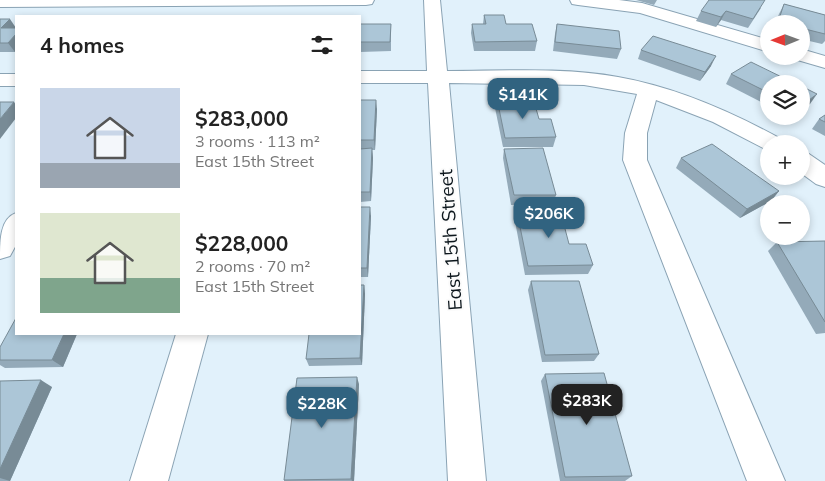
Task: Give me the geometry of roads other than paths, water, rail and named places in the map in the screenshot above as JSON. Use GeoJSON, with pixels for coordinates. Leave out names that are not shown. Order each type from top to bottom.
{"type":"FeatureCollection","features":[{"type":"Feature","properties":{"kind":"street"},"geometry":{"type":"LineString","coordinates":[[0,2],[366,0]]}},
{"type":"Feature","properties":{"kind":"street","name":"East 15th Street"},"geometry":{"type":"LineString","coordinates":[[432,0],[467,481]]}},
{"type":"Feature","properties":{"kind":"street"},"geometry":{"type":"LineString","coordinates":[[578,0],[642,8],[760,43]]}},
{"type":"Feature","properties":{"kind":"street"},"geometry":{"type":"LineString","coordinates":[[810,58],[825,62]]}},
{"type":"Feature","properties":{"kind":"street"},"geometry":{"type":"LineString","coordinates":[[361,77],[590,79],[628,85],[648,91],[720,116],[760,137]]}},
{"type":"Feature","properties":{"kind":"street"},"geometry":{"type":"LineString","coordinates":[[0,80],[15,80]]}},
{"type":"Feature","properties":{"kind":"street"},"geometry":{"type":"LineString","coordinates":[[648,91],[636,133],[636,160],[766,481]]}},
{"type":"Feature","properties":{"kind":"street"},"geometry":{"type":"LineString","coordinates":[[810,167],[825,178]]}},
{"type":"Feature","properties":{"kind":"street"},"geometry":{"type":"LineString","coordinates":[[0,248],[15,225]]}},
{"type":"Feature","properties":{"kind":"street"},"geometry":{"type":"LineString","coordinates":[[149,481],[192,335]]}}]}
